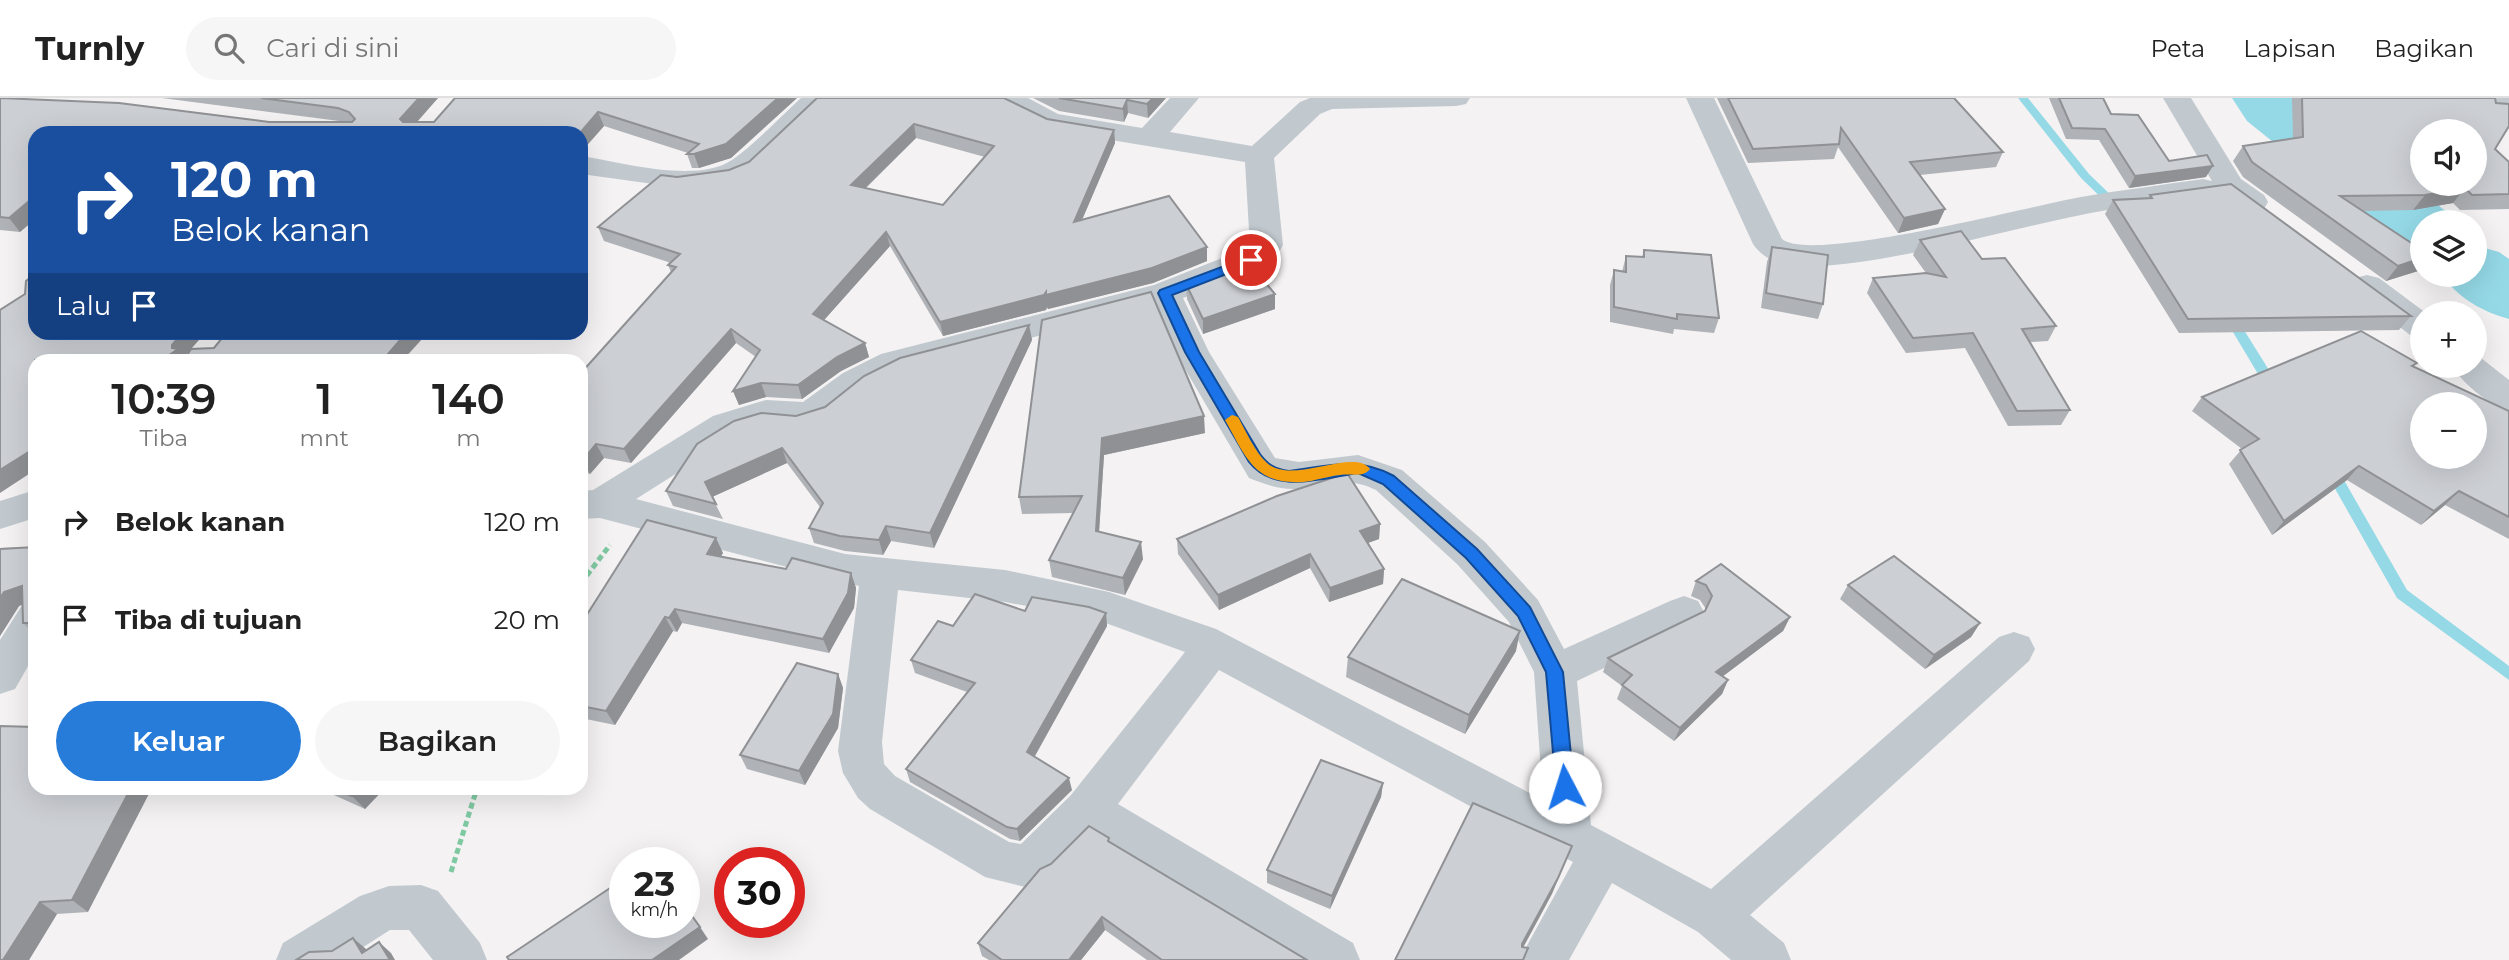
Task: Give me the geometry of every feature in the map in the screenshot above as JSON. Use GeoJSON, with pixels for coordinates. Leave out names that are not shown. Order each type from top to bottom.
{"type":"FeatureCollection","features":[{"type":"Feature","properties":{"kind":"street"},"geometry":{"type":"LineString","coordinates":[[588,166],[675,179],[710,179],[727,174],[741,167],[818,98]]}},
{"type":"Feature","properties":{"kind":"street"},"geometry":{"type":"LineString","coordinates":[[1006,98],[1049,121],[1259,156]]}},
{"type":"Feature","properties":{"kind":"street"},"geometry":{"type":"LineString","coordinates":[[1148,139],[1185,98]]}},
{"type":"Feature","properties":{"kind":"street"},"geometry":{"type":"LineString","coordinates":[[1259,156],[1302,114],[1328,101],[1457,98]]}},
{"type":"Feature","properties":{"kind":"street"},"geometry":{"type":"LineString","coordinates":[[1700,98],[1769,244],[1779,253],[1807,257],[1900,245],[2080,206],[2229,184]]}},
{"type":"Feature","properties":{"kind":"street"},"geometry":{"type":"LineString","coordinates":[[2177,98],[2229,184],[2273,216]]}},
{"type":"Feature","properties":{"kind":"street"},"geometry":{"type":"LineString","coordinates":[[2502,98],[2509,112]]}},
{"type":"Feature","properties":{"kind":"street"},"geometry":{"type":"LineString","coordinates":[[590,505],[726,425],[766,414],[800,416],[816,411],[873,370],[1164,293],[1262,254],[1267,245],[1259,156]]}},
{"type":"Feature","properties":{"kind":"street"},"geometry":{"type":"LineString","coordinates":[[2349,271],[2410,318]]}},
{"type":"Feature","properties":{"kind":"street"},"geometry":{"type":"LineString","coordinates":[[1164,293],[1192,352],[1262,468],[1275,475],[1289,477],[1358,468],[1389,480],[1471,553],[1524,611],[1555,672],[1586,846],[1543,960]]}},
{"type":"Feature","properties":{"kind":"street"},"geometry":{"type":"LineString","coordinates":[[2484,378],[2509,399]]}},
{"type":"Feature","properties":{"kind":"street"},"geometry":{"type":"LineString","coordinates":[[590,505],[845,569],[1005,586],[1096,603],[1213,647],[1715,916],[1767,960]]}},
{"type":"Feature","properties":{"kind":"street"},"geometry":{"type":"LineString","coordinates":[[0,515],[28,506]]}},
{"type":"Feature","properties":{"kind":"street"},"geometry":{"type":"LineString","coordinates":[[880,573],[860,750],[870,783],[898,802],[1012,865],[1025,866],[1035,860],[1087,809],[1213,647]]}},
{"type":"Feature","properties":{"kind":"street"},"geometry":{"type":"LineString","coordinates":[[1555,672],[1684,612]]}},
{"type":"Feature","properties":{"kind":"street"},"geometry":{"type":"LineString","coordinates":[[0,677],[28,630]]}},
{"type":"Feature","properties":{"kind":"street"},"geometry":{"type":"LineString","coordinates":[[1715,916],[2014,649]]}},
{"type":"Feature","properties":{"kind":"street"},"geometry":{"type":"LineString","coordinates":[[1087,809],[1336,960]]}},
{"type":"Feature","properties":{"kind":"street"},"geometry":{"type":"LineString","coordinates":[[300,960],[377,912],[389,908],[421,907],[463,960]]}},
{"type":"Feature","properties":{"kind":"path"},"geometry":{"type":"LineString","coordinates":[[421,907],[437,894],[450,873],[475,795]]}},
{"type":"Feature","properties":{"kind":"building"},"geometry":{"type":"Polygon","coordinates":[[[0,98],[119,103],[269,122],[352,122],[355,119],[349,112],[338,108],[261,98],[419,98],[400,119],[403,122],[434,122],[455,98],[778,98],[726,144],[694,154],[687,154],[699,144],[598,112],[586,126],[28,126],[28,202],[9,218],[0,217],[0,98]]]}},
{"type":"Feature","properties":{"kind":"building"},"geometry":{"type":"Polygon","coordinates":[[[817,98],[1004,98],[1047,119],[1114,130],[1074,222],[1169,196],[1207,247],[1152,268],[1046,295],[1046,292],[1044,295],[940,322],[886,232],[813,314],[865,343],[837,357],[798,385],[761,383],[733,391],[760,350],[731,329],[624,449],[596,444],[588,454],[588,365],[676,267],[668,265],[680,254],[598,227],[661,175],[677,177],[729,170],[749,162],[817,98]],[[914,124],[851,185],[943,205],[994,146],[914,124]]]}},
{"type":"Feature","properties":{"kind":"building"},"geometry":{"type":"Polygon","coordinates":[[[1059,98],[1153,98],[1147,104],[1127,100],[1123,109],[1059,98]]]}},
{"type":"Feature","properties":{"kind":"building"},"geometry":{"type":"Polygon","coordinates":[[[1728,98],[1954,98],[2003,152],[1910,162],[1945,209],[1904,218],[1841,128],[1839,144],[1753,149],[1728,98]]]}},
{"type":"Feature","properties":{"kind":"building"},"geometry":{"type":"Polygon","coordinates":[[[2059,98],[2103,98],[2111,114],[2138,115],[2169,161],[2207,155],[2213,166],[2135,176],[2105,129],[2072,128],[2059,98]]]}},
{"type":"Feature","properties":{"kind":"building"},"geometry":{"type":"Polygon","coordinates":[[[2302,98],[2495,98],[2496,103],[2509,104],[2509,126],[2495,149],[2509,162],[2509,194],[2487,195],[2487,119],[2410,119],[2410,195],[2340,196],[2410,242],[2410,262],[2398,266],[2252,162],[2243,146],[2303,137],[2302,98]]]}},
{"type":"Feature","properties":{"kind":"building"},"geometry":{"type":"Polygon","coordinates":[[[2231,184],[2410,316],[2188,319],[2113,200],[2152,198],[2150,195],[2231,184]]]}},
{"type":"Feature","properties":{"kind":"building"},"geometry":{"type":"Polygon","coordinates":[[[1961,231],[1982,259],[2005,258],[2056,326],[2022,329],[2070,410],[2017,411],[1973,333],[1913,338],[1873,278],[1926,273],[1946,277],[1920,240],[1961,231]]]}},
{"type":"Feature","properties":{"kind":"building"},"geometry":{"type":"Polygon","coordinates":[[[1772,247],[1828,255],[1823,304],[1766,293],[1772,247]]]}},
{"type":"Feature","properties":{"kind":"building"},"geometry":{"type":"Polygon","coordinates":[[[1644,250],[1711,255],[1719,318],[1677,314],[1677,319],[1614,307],[1614,270],[1626,272],[1626,256],[1644,257],[1644,250]]]}},
{"type":"Feature","properties":{"kind":"building"},"geometry":{"type":"Polygon","coordinates":[[[1247,261],[1275,294],[1203,319],[1186,284],[1247,261]]]}},
{"type":"Feature","properties":{"kind":"building"},"geometry":{"type":"Polygon","coordinates":[[[28,279],[28,340],[176,340],[172,348],[178,349],[171,354],[28,354],[28,452],[0,470],[0,310],[25,294],[28,279]]]}},
{"type":"Feature","properties":{"kind":"building"},"geometry":{"type":"Polygon","coordinates":[[[1151,292],[1204,416],[1102,438],[1096,531],[1141,542],[1123,578],[1049,560],[1082,496],[1019,497],[1042,320],[1151,292]]]}},
{"type":"Feature","properties":{"kind":"building"},"geometry":{"type":"Polygon","coordinates":[[[1029,325],[930,533],[886,526],[879,540],[840,536],[809,528],[823,503],[782,448],[705,482],[716,504],[666,491],[697,444],[734,421],[761,413],[796,416],[825,407],[864,376],[900,358],[1029,325]]]}},
{"type":"Feature","properties":{"kind":"building"},"geometry":{"type":"Polygon","coordinates":[[[2361,331],[2410,359],[2410,378],[2438,378],[2468,392],[2410,392],[2410,469],[2487,469],[2487,401],[2509,411],[2509,517],[2459,491],[2434,511],[2359,466],[2284,521],[2240,450],[2259,439],[2202,397],[2361,331]]]}},
{"type":"Feature","properties":{"kind":"building"},"geometry":{"type":"Polygon","coordinates":[[[220,340],[400,340],[388,354],[188,354],[191,349],[214,348],[220,340]]]}},
{"type":"Feature","properties":{"kind":"building"},"geometry":{"type":"Polygon","coordinates":[[[1347,473],[1380,524],[1360,531],[1384,569],[1330,588],[1310,554],[1218,595],[1177,539],[1277,496],[1347,473]]]}},
{"type":"Feature","properties":{"kind":"building"},"geometry":{"type":"Polygon","coordinates":[[[647,520],[716,538],[707,554],[786,569],[792,558],[851,573],[848,593],[823,639],[675,609],[669,618],[665,617],[606,711],[588,707],[588,613],[647,520]]]}},
{"type":"Feature","properties":{"kind":"building"},"geometry":{"type":"Polygon","coordinates":[[[28,547],[28,623],[23,623],[22,586],[4,592],[0,598],[0,549],[28,547]]]}},
{"type":"Feature","properties":{"kind":"building"},"geometry":{"type":"Polygon","coordinates":[[[1894,556],[1980,623],[1934,655],[1848,585],[1894,556]]]}},
{"type":"Feature","properties":{"kind":"building"},"geometry":{"type":"Polygon","coordinates":[[[1721,564],[1790,617],[1716,672],[1728,680],[1680,728],[1622,685],[1632,675],[1608,658],[1705,611],[1712,596],[1706,585],[1696,581],[1721,564]]]}},
{"type":"Feature","properties":{"kind":"building"},"geometry":{"type":"Polygon","coordinates":[[[1402,579],[1520,631],[1469,715],[1348,657],[1402,579]]]}},
{"type":"Feature","properties":{"kind":"building"},"geometry":{"type":"Polygon","coordinates":[[[975,594],[1025,611],[1032,597],[1089,607],[1106,613],[1027,752],[1069,778],[1017,829],[1007,827],[906,769],[975,683],[911,660],[938,621],[953,626],[975,594]]]}},
{"type":"Feature","properties":{"kind":"building"},"geometry":{"type":"Polygon","coordinates":[[[797,663],[838,674],[833,714],[799,771],[740,755],[797,663]]]}},
{"type":"Feature","properties":{"kind":"building"},"geometry":{"type":"Polygon","coordinates":[[[0,726],[28,727],[28,795],[127,795],[72,900],[40,902],[3,960],[0,960],[0,726]]]}},
{"type":"Feature","properties":{"kind":"building"},"geometry":{"type":"Polygon","coordinates":[[[1321,760],[1383,783],[1332,896],[1267,870],[1321,760]]]}},
{"type":"Feature","properties":{"kind":"building"},"geometry":{"type":"Polygon","coordinates":[[[1473,803],[1572,846],[1522,944],[1522,947],[1528,948],[1523,960],[1395,960],[1473,803]]]}},
{"type":"Feature","properties":{"kind":"building"},"geometry":{"type":"Polygon","coordinates":[[[1089,826],[1109,838],[1108,841],[1307,960],[1162,960],[1102,917],[1069,960],[1002,960],[978,943],[1040,869],[1051,864],[1089,826]]]}},
{"type":"Feature","properties":{"kind":"building"},"geometry":{"type":"Polygon","coordinates":[[[609,889],[609,938],[684,938],[652,960],[509,960],[507,957],[609,889]]]}},
{"type":"Feature","properties":{"kind":"building"},"geometry":{"type":"Polygon","coordinates":[[[353,938],[362,953],[379,942],[390,960],[296,960],[309,952],[332,951],[353,938]]]}},
{"type":"Feature","properties":{"kind":"waterway"},"geometry":{"type":"LineString","coordinates":[[2023,98],[2085,176],[2115,205]]}},
{"type":"Feature","properties":{"kind":"waterway"},"geometry":{"type":"LineString","coordinates":[[2263,98],[2269,108],[2410,218]]}},
{"type":"Feature","properties":{"kind":"waterway"},"geometry":{"type":"LineString","coordinates":[[2487,278],[2509,295]]}},
{"type":"Feature","properties":{"kind":"waterway"},"geometry":{"type":"LineString","coordinates":[[2230,317],[2272,386]]}},
{"type":"Feature","properties":{"kind":"waterway"},"geometry":{"type":"LineString","coordinates":[[2332,471],[2402,594],[2509,674]]}},
{"type":"Feature","properties":{"kind":"slow traffic"},"geometry":{"type":"LineString","coordinates":[[1232,420],[1254,458],[1262,468],[1275,475],[1304,477],[1340,469],[1363,469]]}},
{"type":"Feature","properties":{"kind":"route"},"geometry":{"type":"LineString","coordinates":[[1251,260],[1164,293],[1192,352],[1254,458],[1262,468],[1275,475],[1289,477],[1304,477],[1340,469],[1358,468],[1374,472],[1389,480],[1471,553],[1524,611],[1555,672],[1565,787]]}}]}
